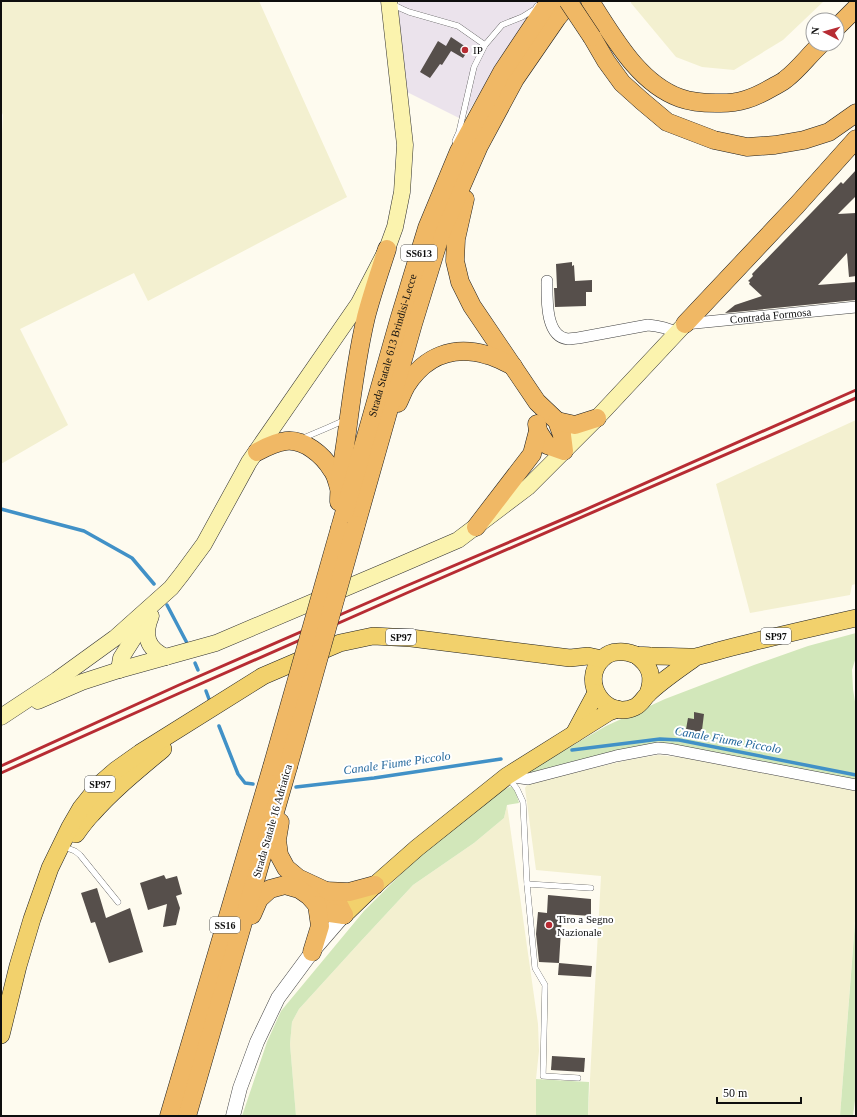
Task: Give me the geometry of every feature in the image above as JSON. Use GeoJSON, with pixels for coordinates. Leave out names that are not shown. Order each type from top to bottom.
{"type":"FeatureCollection","features":[{"type":"Feature","properties":{"kind":"highway","name":"Strada Statale 613 Brindisi-Lecce"},"geometry":{"type":"LineString","coordinates":[[348,527],[399,320],[427,228],[459,151],[502,72],[544,9],[551,1]]}},
{"type":"Feature","properties":{"kind":"highway","name":"Strada Statale 613 Brindisi-Lecce"},"geometry":{"type":"LineString","coordinates":[[348,527],[376,452],[441,233],[479,146],[514,79],[570,1]]}},
{"type":"Feature","properties":{"kind":"highway"},"geometry":{"type":"LineString","coordinates":[[570,1],[606,61],[622,83],[667,122],[714,140],[747,147],[775,145],[804,140],[829,132],[856,113]]}},
{"type":"Feature","properties":{"kind":"highway"},"geometry":{"type":"LineString","coordinates":[[590,1],[621,49],[645,76],[661,88],[679,98],[702,103],[723,104],[742,102],[760,94],[786,79],[813,52]]}},
{"type":"Feature","properties":{"kind":"highway"},"geometry":{"type":"LineString","coordinates":[[845,19],[856,8]]}},
{"type":"Feature","properties":{"kind":"highway"},"geometry":{"type":"LineString","coordinates":[[681,328],[797,205],[856,139]]}},
{"type":"Feature","properties":{"kind":"highway"},"geometry":{"type":"LineString","coordinates":[[479,146],[474,173],[463,204],[456,239],[456,261],[460,282],[472,306],[537,402],[557,421],[562,435],[564,451],[547,445],[538,431]]}},
{"type":"Feature","properties":{"kind":"highway"},"geometry":{"type":"LineString","coordinates":[[339,490],[357,365],[367,316],[387,249]]}},
{"type":"Feature","properties":{"kind":"highway"},"geometry":{"type":"LineString","coordinates":[[376,452],[406,386],[422,366],[440,354],[464,350],[488,355],[512,366]]}},
{"type":"Feature","properties":{"kind":"highway"},"geometry":{"type":"LineString","coordinates":[[476,527],[532,454],[538,431],[537,402]]}},
{"type":"Feature","properties":{"kind":"highway"},"geometry":{"type":"LineString","coordinates":[[557,421],[575,424],[596,418]]}},
{"type":"Feature","properties":{"kind":"highway"},"geometry":{"type":"LineString","coordinates":[[257,452],[278,443],[295,441],[309,447],[320,455],[333,471],[348,527]]}},
{"type":"Feature","properties":{"kind":"highway","name":"Strada Statale 16 Adriatica"},"geometry":{"type":"LineString","coordinates":[[187,1116],[232,961],[280,767],[348,527]]}},
{"type":"Feature","properties":{"kind":"highway","name":"Strada Statale 16 Adriatica"},"geometry":{"type":"LineString","coordinates":[[169,1116],[178,1083],[280,767]]}},
{"type":"Feature","properties":{"kind":"highway","name":"SS16"},"geometry":{"type":"LineString","coordinates":[[280,767],[277,840],[279,855],[286,868],[322,898]]}},
{"type":"Feature","properties":{"kind":"highway","name":"SS16"},"geometry":{"type":"LineString","coordinates":[[232,961],[259,899],[270,889],[285,885],[298,889],[309,896],[337,901],[344,915]]}},
{"type":"Feature","properties":{"kind":"highway","name":"SS16"},"geometry":{"type":"LineString","coordinates":[[322,898],[375,885]]}},
{"type":"Feature","properties":{"kind":"highway"},"geometry":{"type":"LineString","coordinates":[[312,952],[320,926],[322,898]]}},
{"type":"Feature","properties":{"kind":"highway","name":"SS16"},"geometry":{"type":"LineString","coordinates":[[159,1116],[178,1083]]}},
{"type":"Feature","properties":{"kind":"main road"},"geometry":{"type":"LineString","coordinates":[[1,717],[57,680],[115,638],[171,588],[204,544],[249,462],[359,303],[387,249],[395,227],[402,192],[405,145],[389,1]]}},
{"type":"Feature","properties":{"kind":"main road"},"geometry":{"type":"LineString","coordinates":[[1,717],[82,682],[216,643],[458,540],[528,487],[681,328]]}},
{"type":"Feature","properties":{"kind":"main road"},"geometry":{"type":"LineString","coordinates":[[158,599],[150,618],[146,633],[152,648],[159,654],[166,657]]}},
{"type":"Feature","properties":{"kind":"main road"},"geometry":{"type":"LineString","coordinates":[[119,670],[121,658],[158,599]]}},
{"type":"Feature","properties":{"kind":"main road","name":"SP97"},"geometry":{"type":"LineString","coordinates":[[636,655],[696,657],[784,634],[856,618]]}},
{"type":"Feature","properties":{"kind":"main road","name":"SP97"},"geometry":{"type":"LineString","coordinates":[[1,1035],[18,966],[32,919],[46,880],[70,827],[90,796],[116,770],[140,753],[226,699],[263,676],[340,643],[373,636],[411,638],[570,658],[588,656],[602,659]]}},
{"type":"Feature","properties":{"kind":"main road"},"geometry":{"type":"LineString","coordinates":[[115,638],[106,650],[106,661],[112,668],[119,670]]}},
{"type":"Feature","properties":{"kind":"main road"},"geometry":{"type":"LineString","coordinates":[[627,652],[636,655],[643,660],[651,676],[651,686],[648,694],[642,702],[635,707],[617,709],[608,706],[596,693],[593,684],[596,666],[602,659],[610,654],[627,652]]}},
{"type":"Feature","properties":{"kind":"main road","name":"SP97"},"geometry":{"type":"LineString","coordinates":[[648,694],[696,657]]}},
{"type":"Feature","properties":{"kind":"main road"},"geometry":{"type":"LineString","coordinates":[[574,734],[596,693]]}},
{"type":"Feature","properties":{"kind":"main road","name":"SP97"},"geometry":{"type":"LineString","coordinates":[[32,919],[59,862],[75,836],[91,815],[121,785],[158,753],[226,699]]}},
{"type":"Feature","properties":{"kind":"main road"},"geometry":{"type":"LineString","coordinates":[[344,915],[417,848],[507,776],[609,712],[617,709]]}},
{"type":"Feature","properties":{"kind":"street"},"geometry":{"type":"LineString","coordinates":[[547,281],[548,311],[555,332],[568,339],[648,325],[668,329],[681,328]]}},
{"type":"Feature","properties":{"kind":"street","name":"Contrada Formosa"},"geometry":{"type":"LineString","coordinates":[[681,328],[856,307]]}},
{"type":"Feature","properties":{"kind":"street"},"geometry":{"type":"LineString","coordinates":[[507,776],[528,779],[609,758],[658,748],[856,785]]}},
{"type":"Feature","properties":{"kind":"street"},"geometry":{"type":"LineString","coordinates":[[233,1116],[240,1088],[257,1042],[278,998],[312,952],[344,915]]}},
{"type":"Feature","properties":{"kind":"lane"},"geometry":{"type":"LineString","coordinates":[[389,1],[409,12],[458,26],[485,45]]}},
{"type":"Feature","properties":{"kind":"lane"},"geometry":{"type":"LineString","coordinates":[[452,149],[459,132],[474,67],[485,45],[502,25],[522,17],[534,9],[541,1]]}},
{"type":"Feature","properties":{"kind":"lane"},"geometry":{"type":"LineString","coordinates":[[391,20],[403,13],[409,12]]}},
{"type":"Feature","properties":{"kind":"lane"},"geometry":{"type":"LineString","coordinates":[[399,320],[414,251]]}},
{"type":"Feature","properties":{"kind":"lane"},"geometry":{"type":"LineString","coordinates":[[295,441],[349,418]]}},
{"type":"Feature","properties":{"kind":"lane"},"geometry":{"type":"LineString","coordinates":[[507,776],[517,789],[523,802],[526,884],[535,968],[545,985],[543,1076],[578,1078]]}},
{"type":"Feature","properties":{"kind":"lane"},"geometry":{"type":"LineString","coordinates":[[67,848],[80,855],[118,902]]}},
{"type":"Feature","properties":{"kind":"lane"},"geometry":{"type":"LineString","coordinates":[[526,884],[591,888]]}},
{"type":"Feature","properties":{"kind":"shaded area"},"geometry":{"type":"Polygon","coordinates":[[[1,1],[259,1],[347,197],[148,301],[134,273],[20,329],[68,425],[1,464],[1,134],[3,115],[1,111],[1,1]]]}},
{"type":"Feature","properties":{"kind":"shaded area"},"geometry":{"type":"Polygon","coordinates":[[[399,1],[539,1],[463,120],[407,92],[399,28],[399,1]]]}},
{"type":"Feature","properties":{"kind":"shaded area"},"geometry":{"type":"Polygon","coordinates":[[[631,1],[824,1],[812,12],[805,12],[805,19],[783,40],[734,70],[702,67],[676,57],[631,3],[631,1]]]}},
{"type":"Feature","properties":{"kind":"shaded area"},"geometry":{"type":"Polygon","coordinates":[[[856,420],[856,584],[852,585],[850,595],[750,613],[716,484],[856,420]]]}},
{"type":"Feature","properties":{"kind":"shaded area"},"geometry":{"type":"Polygon","coordinates":[[[658,755],[687,758],[856,791],[856,908],[840,1116],[588,1116],[601,876],[536,870],[525,788],[527,785],[564,775],[628,760],[658,755]]]}},
{"type":"Feature","properties":{"kind":"shaded area"},"geometry":{"type":"Polygon","coordinates":[[[507,805],[538,1024],[539,1051],[536,1079],[536,1116],[296,1116],[290,1044],[292,1022],[299,1009],[413,885],[474,843],[504,818],[507,805]]]}},
{"type":"Feature","properties":{"kind":"green space"},"geometry":{"type":"Polygon","coordinates":[[[856,633],[856,657],[852,670],[856,708],[856,782],[683,748],[529,772],[606,726],[665,699],[808,646],[856,633]]]}},
{"type":"Feature","properties":{"kind":"green space"},"geometry":{"type":"Polygon","coordinates":[[[512,786],[515,789],[519,803],[507,805],[504,818],[474,843],[413,885],[299,1009],[292,1022],[290,1044],[296,1116],[242,1116],[267,1042],[281,1011],[364,911],[411,864],[500,790],[512,786]]]}},
{"type":"Feature","properties":{"kind":"green space"},"geometry":{"type":"Polygon","coordinates":[[[856,910],[856,1093],[853,1116],[840,1116],[856,910]]]}},
{"type":"Feature","properties":{"kind":"green space"},"geometry":{"type":"Polygon","coordinates":[[[536,1079],[589,1082],[588,1116],[536,1116],[536,1079]]]}},
{"type":"Feature","properties":{"kind":"building"},"geometry":{"type":"Polygon","coordinates":[[[451,37],[469,49],[463,58],[451,51],[442,65],[440,64],[430,78],[420,72],[438,41],[446,46],[451,37]]]}},
{"type":"Feature","properties":{"kind":"building"},"geometry":{"type":"Polygon","coordinates":[[[856,170],[856,196],[838,214],[856,213],[856,276],[849,277],[847,253],[818,285],[856,282],[856,300],[725,313],[735,305],[762,296],[749,284],[750,282],[748,281],[753,276],[752,274],[841,182],[843,184],[856,170]]]}},
{"type":"Feature","properties":{"kind":"building"},"geometry":{"type":"Polygon","coordinates":[[[572,262],[572,266],[574,265],[575,281],[592,280],[592,292],[586,292],[586,306],[555,307],[554,288],[557,288],[556,264],[572,262]]]}},
{"type":"Feature","properties":{"kind":"building"},"geometry":{"type":"Polygon","coordinates":[[[694,712],[704,714],[702,730],[705,730],[703,739],[685,735],[688,718],[694,719],[694,712]]]}},
{"type":"Feature","properties":{"kind":"building"},"geometry":{"type":"Polygon","coordinates":[[[164,875],[166,879],[177,876],[182,894],[176,896],[180,908],[176,925],[163,927],[167,904],[148,910],[140,883],[164,875]]]}},
{"type":"Feature","properties":{"kind":"building"},"geometry":{"type":"Polygon","coordinates":[[[97,888],[106,918],[130,908],[143,952],[109,963],[95,922],[91,923],[81,893],[97,888]]]}},
{"type":"Feature","properties":{"kind":"building","name":"Tiro a Segno Nazionale"},"geometry":{"type":"Polygon","coordinates":[[[548,895],[591,899],[591,916],[562,914],[559,963],[539,962],[536,934],[538,912],[547,913],[548,895]]]}},
{"type":"Feature","properties":{"kind":"building"},"geometry":{"type":"Polygon","coordinates":[[[559,963],[592,966],[591,977],[558,975],[559,963]]]}},
{"type":"Feature","properties":{"kind":"building"},"geometry":{"type":"Polygon","coordinates":[[[552,1056],[585,1058],[584,1072],[551,1070],[552,1056]]]}},
{"type":"Feature","properties":{"kind":"waterway","name":"Canale Fiume Piccolo"},"geometry":{"type":"LineString","coordinates":[[1,509],[84,531],[132,558],[154,584]]}},
{"type":"Feature","properties":{"kind":"waterway","name":"Canale Fiume Piccolo"},"geometry":{"type":"LineString","coordinates":[[167,605],[187,643]]}},
{"type":"Feature","properties":{"kind":"waterway","name":"Canale Fiume Piccolo"},"geometry":{"type":"LineString","coordinates":[[195,663],[198,670]]}},
{"type":"Feature","properties":{"kind":"waterway","name":"Canale Fiume Piccolo"},"geometry":{"type":"LineString","coordinates":[[206,691],[209,699]]}},
{"type":"Feature","properties":{"kind":"waterway","name":"Canale Fiume Piccolo"},"geometry":{"type":"LineString","coordinates":[[219,726],[238,774],[245,783],[253,784]]}},
{"type":"Feature","properties":{"kind":"waterway","name":"Canale Fiume Piccolo"},"geometry":{"type":"LineString","coordinates":[[572,750],[660,739],[679,740],[856,775]]}},
{"type":"Feature","properties":{"kind":"waterway","name":"Canale Fiume Piccolo"},"geometry":{"type":"LineString","coordinates":[[296,787],[374,778],[501,759]]}},
{"type":"Feature","properties":{"kind":"railway"},"geometry":{"type":"LineString","coordinates":[[1,766],[179,685],[580,512],[856,390]]}},
{"type":"Feature","properties":{"kind":"railway"},"geometry":{"type":"LineString","coordinates":[[1,773],[409,592],[856,398]]}},
{"type":"Feature","properties":{"kind":"place","name":"IP"},"geometry":{"type":"Point","coordinates":[465,50]}},
{"type":"Feature","properties":{"kind":"place","name":"Tiro a Segno Nazionale"},"geometry":{"type":"Point","coordinates":[549,925]}}]}
